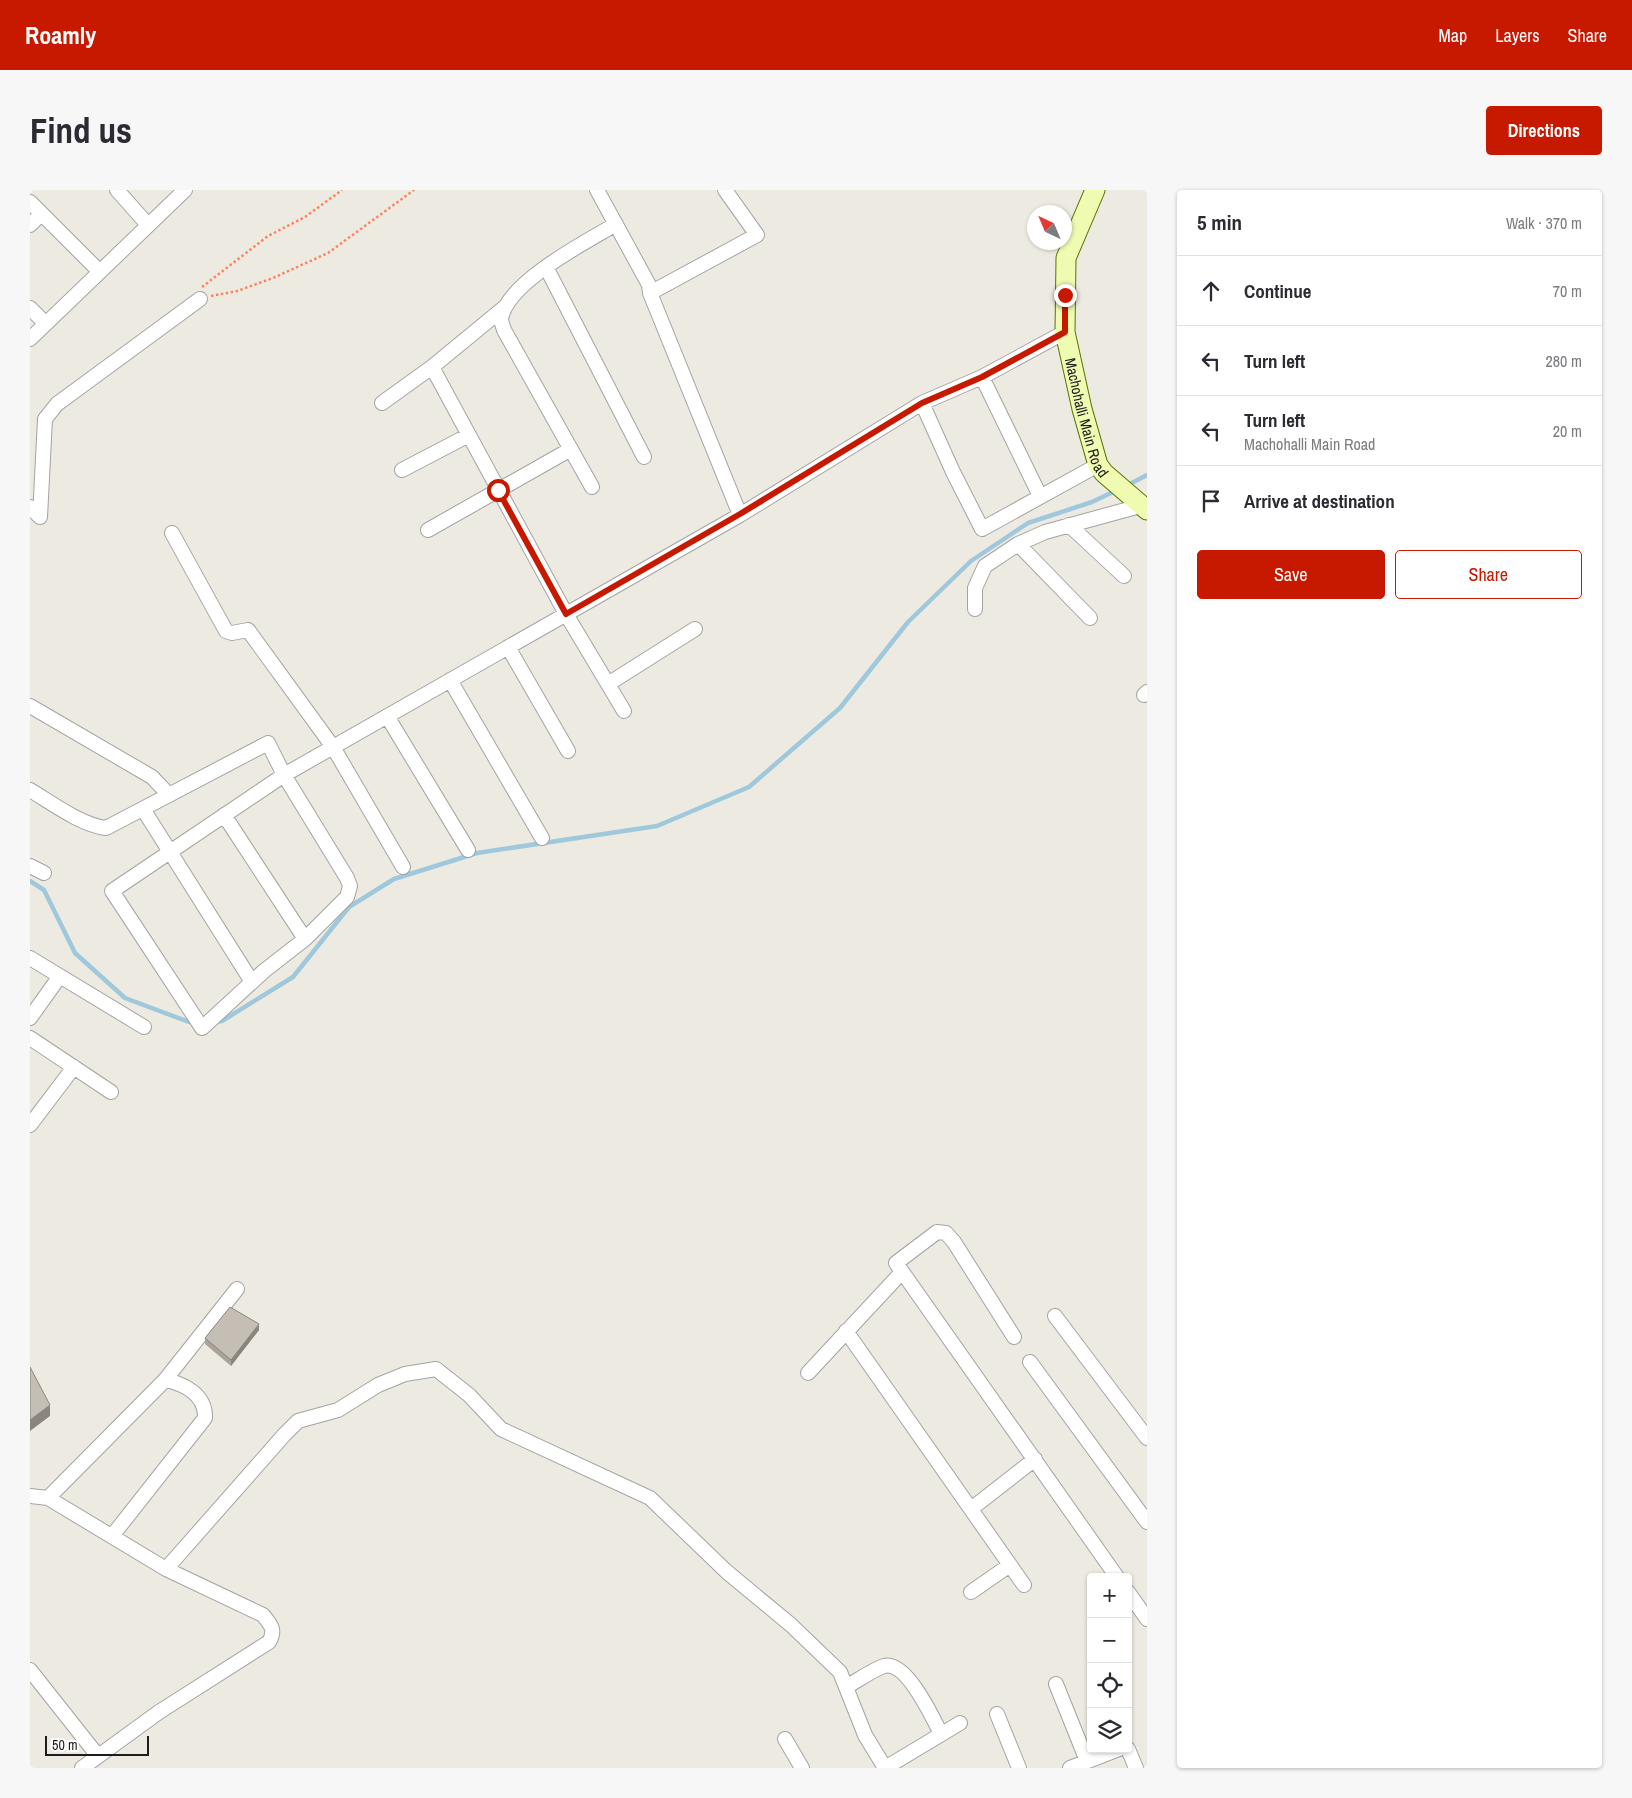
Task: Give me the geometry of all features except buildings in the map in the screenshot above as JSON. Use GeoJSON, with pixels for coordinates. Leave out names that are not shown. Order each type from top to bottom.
{"type":"FeatureCollection","features":[{"type":"Feature","properties":{"kind":"street"},"geometry":{"type":"LineString","coordinates":[[117,190],[148,225]]}},
{"type":"Feature","properties":{"kind":"street"},"geometry":{"type":"LineString","coordinates":[[30,338],[185,190]]}},
{"type":"Feature","properties":{"kind":"street"},"geometry":{"type":"LineString","coordinates":[[598,190],[649,285],[650,293],[740,514]]}},
{"type":"Feature","properties":{"kind":"street"},"geometry":{"type":"LineString","coordinates":[[650,293],[757,234],[725,190]]}},
{"type":"Feature","properties":{"kind":"street","name":"Machohalli Main Road"},"geometry":{"type":"LineString","coordinates":[[1095,190],[1066,258],[1065,332],[1082,409],[1101,469],[1144,508]]}},
{"type":"Feature","properties":{"kind":"street"},"geometry":{"type":"LineString","coordinates":[[30,202],[99,271]]}},
{"type":"Feature","properties":{"kind":"street"},"geometry":{"type":"LineString","coordinates":[[30,225],[41,214]]}},
{"type":"Feature","properties":{"kind":"street"},"geometry":{"type":"LineString","coordinates":[[382,403],[432,367],[506,307],[521,287],[535,274],[616,224]]}},
{"type":"Feature","properties":{"kind":"street"},"geometry":{"type":"LineString","coordinates":[[546,267],[644,457]]}},
{"type":"Feature","properties":{"kind":"street"},"geometry":{"type":"LineString","coordinates":[[30,507],[40,517],[44,419],[57,404],[200,298]]}},
{"type":"Feature","properties":{"kind":"street"},"geometry":{"type":"LineString","coordinates":[[506,307],[501,320],[504,330],[592,487]]}},
{"type":"Feature","properties":{"kind":"street"},"geometry":{"type":"LineString","coordinates":[[30,308],[46,323]]}},
{"type":"Feature","properties":{"kind":"street"},"geometry":{"type":"LineString","coordinates":[[30,790],[97,827],[106,828],[268,743],[284,775],[347,878],[350,886],[347,897],[305,939],[252,982],[202,1028],[112,891],[284,775],[740,514],[922,403],[982,377],[1065,332]]}},
{"type":"Feature","properties":{"kind":"street"},"geometry":{"type":"LineString","coordinates":[[432,367],[566,614],[624,711]]}},
{"type":"Feature","properties":{"kind":"street"},"geometry":{"type":"LineString","coordinates":[[982,377],[1040,496]]}},
{"type":"Feature","properties":{"kind":"street"},"geometry":{"type":"LineString","coordinates":[[922,403],[952,472],[982,529],[1040,496],[1101,469]]}},
{"type":"Feature","properties":{"kind":"street"},"geometry":{"type":"LineString","coordinates":[[402,470],[469,435]]}},
{"type":"Feature","properties":{"kind":"street"},"geometry":{"type":"LineString","coordinates":[[428,530],[571,449]]}},
{"type":"Feature","properties":{"kind":"street"},"geometry":{"type":"LineString","coordinates":[[975,609],[975,588],[985,566],[1018,544],[1044,532],[1144,508]]}},
{"type":"Feature","properties":{"kind":"street"},"geometry":{"type":"LineString","coordinates":[[1069,525],[1124,576]]}},
{"type":"Feature","properties":{"kind":"street"},"geometry":{"type":"LineString","coordinates":[[172,533],[226,631],[248,630],[333,747],[402,867]]}},
{"type":"Feature","properties":{"kind":"street"},"geometry":{"type":"LineString","coordinates":[[1018,544],[1090,618]]}},
{"type":"Feature","properties":{"kind":"street"},"geometry":{"type":"LineString","coordinates":[[608,684],[695,629]]}},
{"type":"Feature","properties":{"kind":"street"},"geometry":{"type":"LineString","coordinates":[[508,647],[568,751]]}},
{"type":"Feature","properties":{"kind":"street"},"geometry":{"type":"LineString","coordinates":[[450,680],[542,838]]}},
{"type":"Feature","properties":{"kind":"street"},"geometry":{"type":"LineString","coordinates":[[30,706],[152,777],[168,795]]}},
{"type":"Feature","properties":{"kind":"street"},"geometry":{"type":"LineString","coordinates":[[388,716],[468,850]]}},
{"type":"Feature","properties":{"kind":"street"},"geometry":{"type":"LineString","coordinates":[[142,809],[252,982]]}},
{"type":"Feature","properties":{"kind":"street"},"geometry":{"type":"LineString","coordinates":[[224,815],[305,939]]}},
{"type":"Feature","properties":{"kind":"street"},"geometry":{"type":"LineString","coordinates":[[30,866],[44,873]]}},
{"type":"Feature","properties":{"kind":"street"},"geometry":{"type":"LineString","coordinates":[[30,958],[144,1027]]}},
{"type":"Feature","properties":{"kind":"street"},"geometry":{"type":"LineString","coordinates":[[30,1018],[60,976]]}},
{"type":"Feature","properties":{"kind":"street"},"geometry":{"type":"LineString","coordinates":[[30,1038],[112,1092]]}},
{"type":"Feature","properties":{"kind":"street"},"geometry":{"type":"LineString","coordinates":[[30,1125],[74,1067]]}},
{"type":"Feature","properties":{"kind":"street"},"geometry":{"type":"LineString","coordinates":[[1014,1337],[946,1232],[937,1232],[896,1263],[1114,1573]]}},
{"type":"Feature","properties":{"kind":"street"},"geometry":{"type":"LineString","coordinates":[[808,1373],[902,1272]]}},
{"type":"Feature","properties":{"kind":"street"},"geometry":{"type":"LineString","coordinates":[[48,1498],[165,1380],[237,1289]]}},
{"type":"Feature","properties":{"kind":"street"},"geometry":{"type":"LineString","coordinates":[[1055,1316],[1147,1438]]}},
{"type":"Feature","properties":{"kind":"street"},"geometry":{"type":"LineString","coordinates":[[846,1331],[1024,1585]]}},
{"type":"Feature","properties":{"kind":"street"},"geometry":{"type":"LineString","coordinates":[[1030,1362],[1147,1522]]}},
{"type":"Feature","properties":{"kind":"street"},"geometry":{"type":"LineString","coordinates":[[166,1569],[277,1442],[298,1421],[338,1410],[378,1385],[405,1374],[436,1369],[469,1395],[501,1428],[650,1498],[726,1572],[791,1625],[840,1672],[865,1735],[885,1768],[960,1723]]}},
{"type":"Feature","properties":{"kind":"street"},"geometry":{"type":"LineString","coordinates":[[112,1536],[204,1418],[205,1407],[196,1394],[179,1383],[165,1380]]}},
{"type":"Feature","properties":{"kind":"street"},"geometry":{"type":"LineString","coordinates":[[971,1509],[1034,1460]]}},
{"type":"Feature","properties":{"kind":"street"},"geometry":{"type":"LineString","coordinates":[[30,1496],[48,1498],[166,1569],[263,1615],[272,1627],[273,1635],[269,1642],[159,1712],[82,1768]]}},
{"type":"Feature","properties":{"kind":"street"},"geometry":{"type":"LineString","coordinates":[[971,1592],[1010,1565]]}},
{"type":"Feature","properties":{"kind":"street"},"geometry":{"type":"LineString","coordinates":[[1132,1598],[1147,1619]]}},
{"type":"Feature","properties":{"kind":"street"},"geometry":{"type":"LineString","coordinates":[[846,1686],[885,1666],[896,1667],[928,1706],[941,1734]]}},
{"type":"Feature","properties":{"kind":"street"},"geometry":{"type":"LineString","coordinates":[[30,1670],[98,1756]]}},
{"type":"Feature","properties":{"kind":"street"},"geometry":{"type":"LineString","coordinates":[[1056,1684],[1088,1761]]}},
{"type":"Feature","properties":{"kind":"street"},"geometry":{"type":"LineString","coordinates":[[997,1714],[1019,1768]]}},
{"type":"Feature","properties":{"kind":"street"},"geometry":{"type":"LineString","coordinates":[[785,1738],[802,1768]]}},
{"type":"Feature","properties":{"kind":"street"},"geometry":{"type":"LineString","coordinates":[[1070,1768],[1109,1753]]}},
{"type":"Feature","properties":{"kind":"street"},"geometry":{"type":"LineString","coordinates":[[1130,1753],[1136,1768]]}},
{"type":"Feature","properties":{"kind":"path"},"geometry":{"type":"LineString","coordinates":[[342,190],[305,217],[268,236],[199,289],[200,298],[237,291],[273,278],[328,253],[414,190]]}},
{"type":"Feature","properties":{"kind":"waterway"},"geometry":{"type":"LineString","coordinates":[[1126,486],[1147,475]]}},
{"type":"Feature","properties":{"kind":"waterway"},"geometry":{"type":"LineString","coordinates":[[214,1022],[222,1021],[293,977],[349,907],[394,879],[477,853],[657,826],[749,787],[840,708],[908,622],[971,561],[1028,523],[1092,502],[1117,490]]}},
{"type":"Feature","properties":{"kind":"waterway"},"geometry":{"type":"LineString","coordinates":[[30,881],[44,890],[75,953],[125,998],[189,1022],[194,1022]]}},
{"type":"Feature","properties":{"kind":"route"},"geometry":{"type":"LineString","coordinates":[[498,490],[566,614],[740,514],[922,403],[982,377],[1065,332],[1065,295]]}}]}
